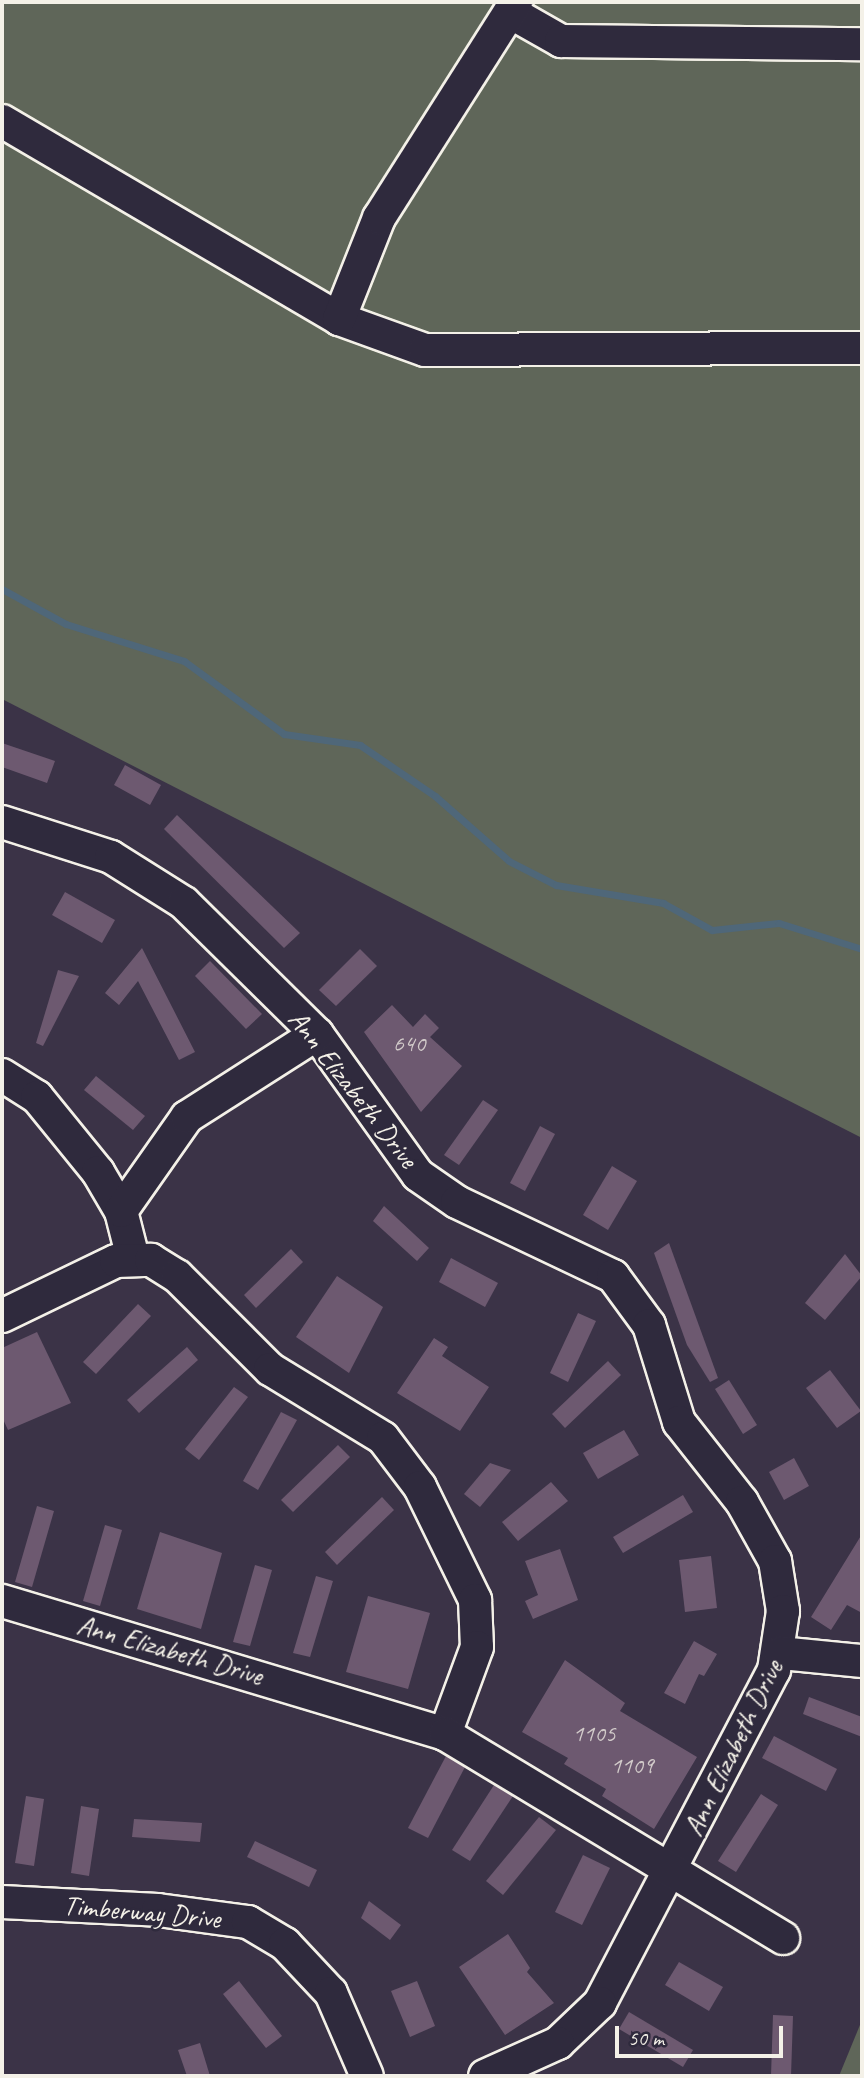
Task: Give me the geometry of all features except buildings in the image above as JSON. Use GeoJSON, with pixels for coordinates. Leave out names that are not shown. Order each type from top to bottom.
{"type":"FeatureCollection","features":[{"type":"Feature","properties":{"kind":"street"},"geometry":{"type":"LineString","coordinates":[[338,318],[379,218],[513,7],[561,41],[862,44]]}},
{"type":"Feature","properties":{"kind":"street"},"geometry":{"type":"LineString","coordinates":[[2,121],[338,318],[425,350],[862,348]]}},
{"type":"Feature","properties":{"kind":"street","name":"Ann Elizabeth Drive"},"geometry":{"type":"LineString","coordinates":[[2,822],[89,847],[153,880],[244,958],[317,1034],[418,1175],[457,1202],[586,1259],[634,1299],[649,1325],[679,1422],[742,1502],[775,1561],[782,1594],[780,1653],[672,1873],[586,2019],[525,2062],[485,2076]]}},
{"type":"Feature","properties":{"kind":"street"},"geometry":{"type":"LineString","coordinates":[[121,1211],[187,1117],[317,1034]]}},
{"type":"Feature","properties":{"kind":"street"},"geometry":{"type":"LineString","coordinates":[[2,1075],[37,1097],[60,1122],[121,1211],[133,1258]]}},
{"type":"Feature","properties":{"kind":"street"},"geometry":{"type":"LineString","coordinates":[[2,1316],[133,1258],[170,1269],[270,1369],[368,1425],[420,1487],[475,1600],[477,1647],[445,1734]]}},
{"type":"Feature","properties":{"kind":"street","name":"Ann Elizabeth Drive"},"geometry":{"type":"LineString","coordinates":[[2,1601],[445,1734],[783,1938]]}},
{"type":"Feature","properties":{"kind":"street"},"geometry":{"type":"LineString","coordinates":[[780,1653],[862,1661]]}},
{"type":"Feature","properties":{"kind":"street","name":"Timberway Drive"},"geometry":{"type":"LineString","coordinates":[[2,1902],[158,1910],[247,1922],[285,1944],[331,1993],[367,2076]]}},
{"type":"Feature","properties":{"kind":"green space"},"geometry":{"type":"Polygon","coordinates":[[[2,2],[862,2],[862,1138],[2,699],[2,2]]]}},
{"type":"Feature","properties":{"kind":"green space"},"geometry":{"type":"Polygon","coordinates":[[[862,2020],[862,2076],[839,2076],[862,2020]]]}},
{"type":"Feature","properties":{"kind":"waterway"},"geometry":{"type":"LineString","coordinates":[[2,589],[66,624],[184,661],[284,734],[360,745],[435,796],[509,861],[556,885],[663,903],[712,930],[779,923],[862,949]]}}]}
